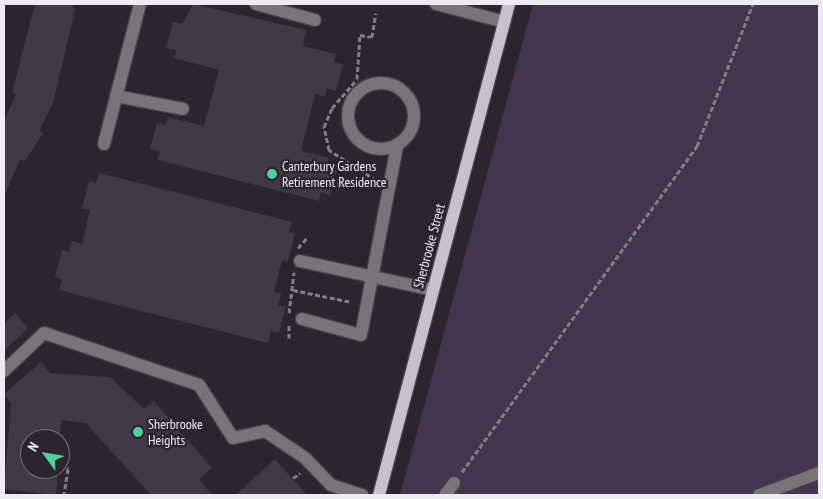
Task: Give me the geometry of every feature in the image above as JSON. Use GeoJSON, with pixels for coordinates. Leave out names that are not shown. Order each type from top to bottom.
{"type":"FeatureCollection","features":[{"type":"Feature","properties":{"kind":"main road","name":"Sherbrooke Street"},"geometry":{"type":"LineString","coordinates":[[379,495],[509,4]]}},
{"type":"Feature","properties":{"kind":"street"},"geometry":{"type":"LineString","coordinates":[[104,144],[140,4]]}},
{"type":"Feature","properties":{"kind":"street"},"geometry":{"type":"LineString","coordinates":[[256,4],[315,20]]}},
{"type":"Feature","properties":{"kind":"street"},"geometry":{"type":"LineString","coordinates":[[436,4],[505,22]]}},
{"type":"Feature","properties":{"kind":"street"},"geometry":{"type":"LineString","coordinates":[[302,318],[361,335],[375,277],[397,146],[412,130],[414,109],[410,98],[394,85],[362,89],[349,107],[350,129],[365,146],[375,149],[397,146]]}},
{"type":"Feature","properties":{"kind":"street"},"geometry":{"type":"LineString","coordinates":[[116,96],[183,109]]}},
{"type":"Feature","properties":{"kind":"street"},"geometry":{"type":"LineString","coordinates":[[297,260],[433,290]]}},
{"type":"Feature","properties":{"kind":"street"},"geometry":{"type":"LineString","coordinates":[[4,371],[44,333],[190,382],[199,386],[233,438],[265,431],[305,458],[331,485],[362,495]]}},
{"type":"Feature","properties":{"kind":"street"},"geometry":{"type":"LineString","coordinates":[[759,495],[819,473]]}},
{"type":"Feature","properties":{"kind":"street"},"geometry":{"type":"LineString","coordinates":[[445,495],[454,483]]}},
{"type":"Feature","properties":{"kind":"path"},"geometry":{"type":"LineString","coordinates":[[454,483],[697,146],[752,4]]}},
{"type":"Feature","properties":{"kind":"path"},"geometry":{"type":"LineString","coordinates":[[376,13],[372,37],[360,35],[357,79],[332,108],[324,127],[329,150],[378,182]]}},
{"type":"Feature","properties":{"kind":"path"},"geometry":{"type":"LineString","coordinates":[[289,338],[297,260],[307,238]]}},
{"type":"Feature","properties":{"kind":"path"},"geometry":{"type":"LineString","coordinates":[[293,290],[351,306],[354,298]]}},
{"type":"Feature","properties":{"kind":"path"},"geometry":{"type":"LineString","coordinates":[[64,495],[66,479]]}},
{"type":"Feature","properties":{"kind":"shaded area"},"geometry":{"type":"Polygon","coordinates":[[[533,4],[819,4],[819,495],[400,495],[533,4]]]}},
{"type":"Feature","properties":{"kind":"building"},"geometry":{"type":"Polygon","coordinates":[[[35,4],[73,4],[75,10],[53,103],[39,131],[43,133],[25,161],[20,159],[4,197],[4,121],[16,94],[12,93],[35,4]]]}},
{"type":"Feature","properties":{"kind":"building"},"geometry":{"type":"Polygon","coordinates":[[[193,4],[306,30],[303,46],[336,54],[334,62],[343,65],[336,91],[327,88],[325,97],[315,94],[301,151],[329,158],[327,166],[337,169],[330,195],[321,192],[319,201],[158,160],[160,151],[150,149],[157,123],[166,125],[168,117],[204,126],[219,70],[174,58],[176,50],[166,48],[173,22],[182,24],[193,4]]]}},
{"type":"Feature","properties":{"kind":"building"},"geometry":{"type":"Polygon","coordinates":[[[99,173],[292,222],[289,232],[295,233],[288,261],[282,260],[274,292],[281,294],[278,305],[286,307],[279,333],[271,331],[268,343],[59,290],[62,279],[55,277],[62,250],[69,252],[72,241],[82,244],[90,210],[82,208],[89,181],[96,183],[99,173]]]}},
{"type":"Feature","properties":{"kind":"building"},"geometry":{"type":"Polygon","coordinates":[[[15,313],[28,328],[4,351],[4,324],[15,313]]]}},
{"type":"Feature","properties":{"kind":"building","name":"Sherbrooke Heights"},"geometry":{"type":"Polygon","coordinates":[[[41,362],[50,373],[110,377],[144,409],[154,401],[212,468],[199,479],[212,495],[151,495],[86,423],[61,420],[61,429],[20,429],[20,479],[57,479],[56,495],[4,489],[11,403],[4,394],[41,362]]]}},
{"type":"Feature","properties":{"kind":"building"},"geometry":{"type":"Polygon","coordinates":[[[275,459],[307,495],[236,495],[275,459]]]}},
{"type":"Feature","properties":{"kind":"place","name":"Canterbury Gardens Retirement Residence"},"geometry":{"type":"Point","coordinates":[272,174]}},
{"type":"Feature","properties":{"kind":"place","name":"Sherbrooke Heights"},"geometry":{"type":"Point","coordinates":[138,432]}}]}
